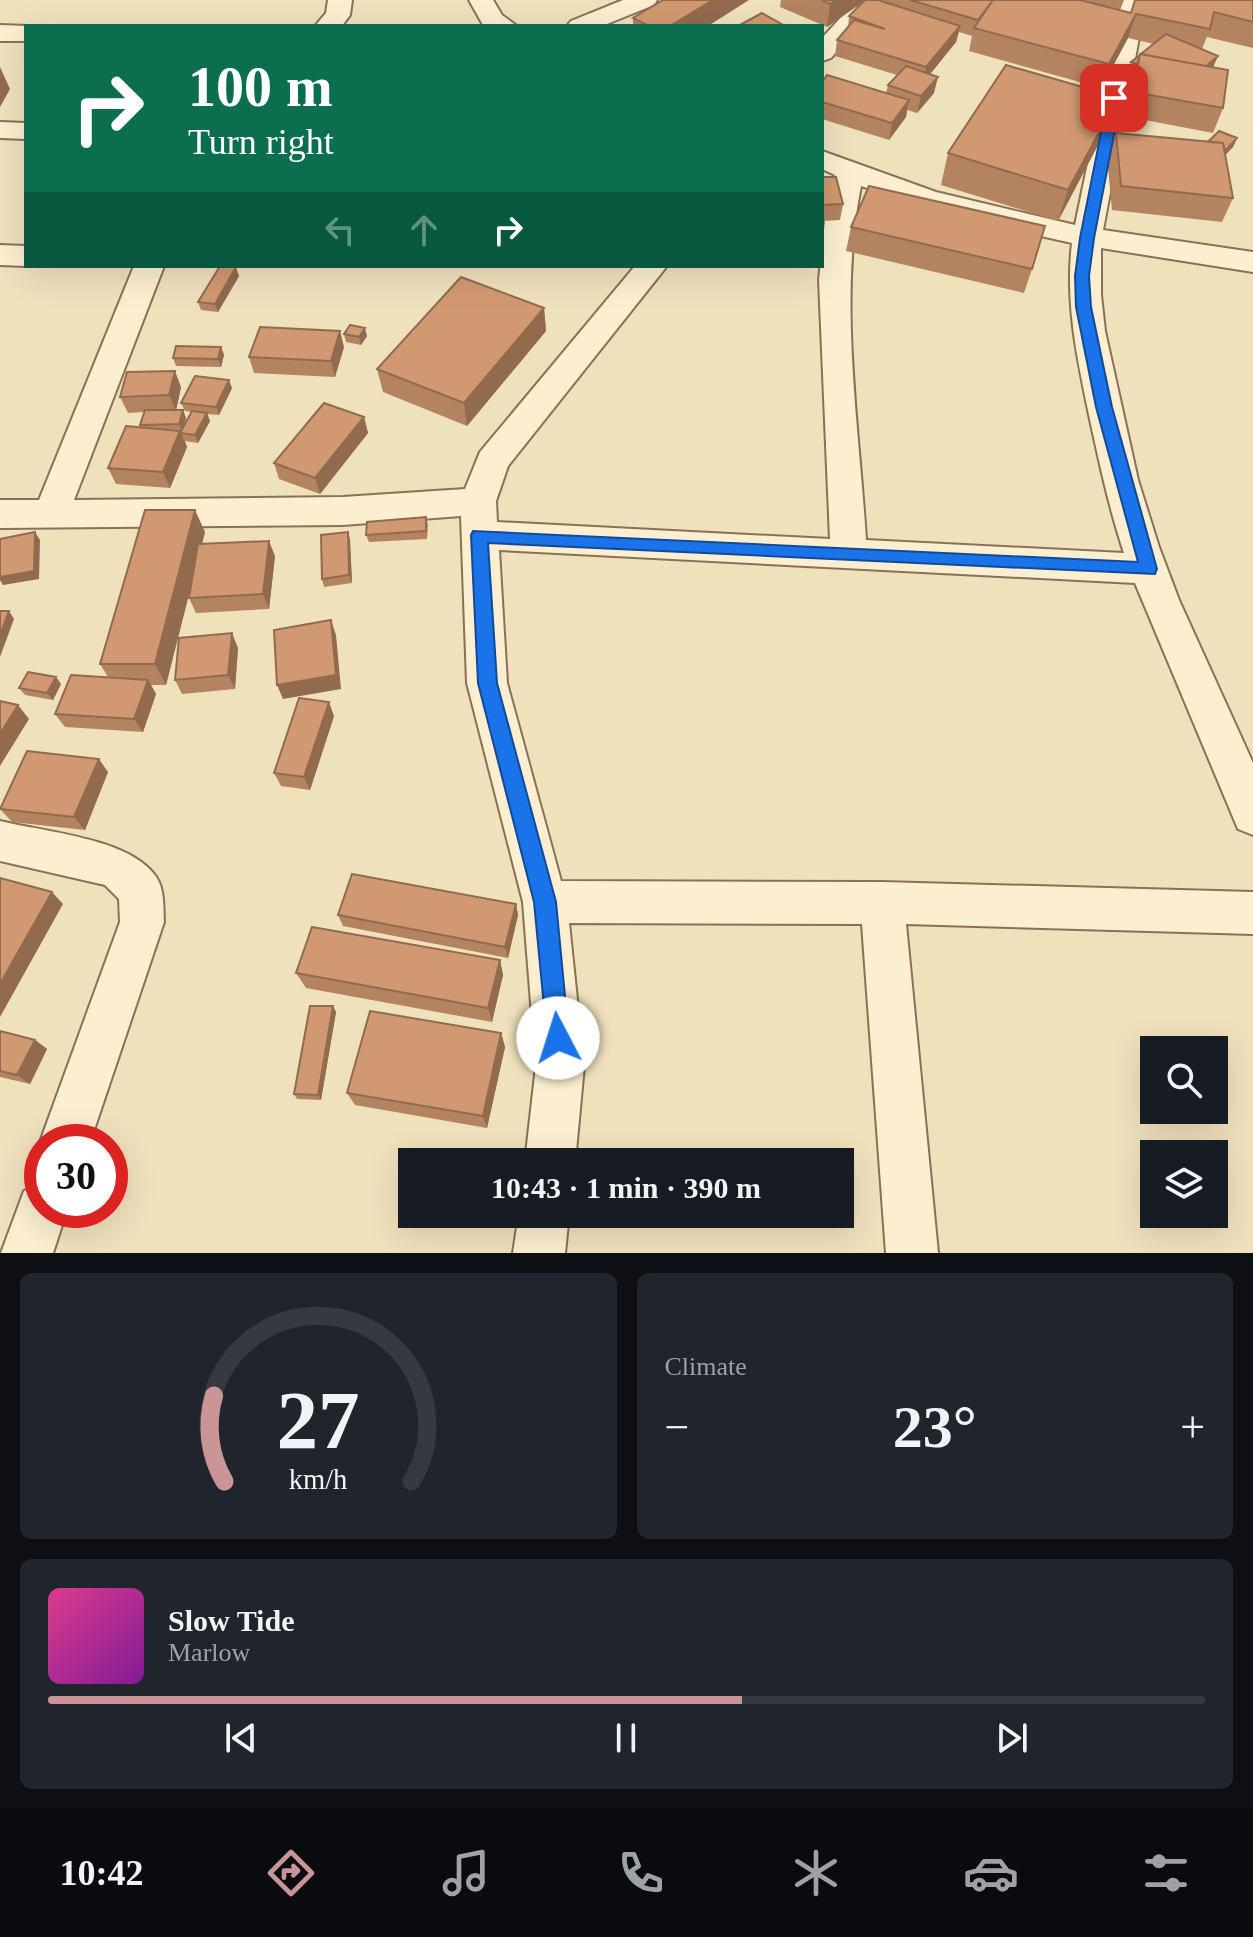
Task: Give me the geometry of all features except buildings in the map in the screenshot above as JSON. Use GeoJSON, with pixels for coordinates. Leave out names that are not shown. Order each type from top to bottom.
{"type":"FeatureCollection","features":[{"type":"Feature","properties":{"kind":"street"},"geometry":{"type":"LineString","coordinates":[[330,24],[338,15],[340,0]]}},
{"type":"Feature","properties":{"kind":"street"},"geometry":{"type":"LineString","coordinates":[[481,0],[492,20],[500,24]]}},
{"type":"Feature","properties":{"kind":"street"},"geometry":{"type":"LineString","coordinates":[[585,24],[645,0]]}},
{"type":"Feature","properties":{"kind":"street"},"geometry":{"type":"LineString","coordinates":[[824,51],[871,0]]}},
{"type":"Feature","properties":{"kind":"street"},"geometry":{"type":"LineString","coordinates":[[1134,0],[1087,238],[1082,276],[1084,307],[1104,407],[1148,569],[1253,816]]}},
{"type":"Feature","properties":{"kind":"street"},"geometry":{"type":"LineString","coordinates":[[1098,31],[1128,38]]}},
{"type":"Feature","properties":{"kind":"street"},"geometry":{"type":"LineString","coordinates":[[0,33],[24,33]]}},
{"type":"Feature","properties":{"kind":"street"},"geometry":{"type":"LineString","coordinates":[[0,130],[24,131]]}},
{"type":"Feature","properties":{"kind":"street"},"geometry":{"type":"LineString","coordinates":[[849,554],[834,280],[840,220],[836,166],[934,201],[1087,238],[1253,262]]}},
{"type":"Feature","properties":{"kind":"street"},"geometry":{"type":"LineString","coordinates":[[0,255],[24,256]]}},
{"type":"Feature","properties":{"kind":"street"},"geometry":{"type":"LineString","coordinates":[[51,515],[148,268]]}},
{"type":"Feature","properties":{"kind":"street"},"geometry":{"type":"LineString","coordinates":[[551,1148],[560,1066],[545,902],[487,683],[479,518],[492,461],[650,268]]}},
{"type":"Feature","properties":{"kind":"street"},"geometry":{"type":"LineString","coordinates":[[0,514],[343,511],[479,518],[849,554],[1148,569]]}},
{"type":"Feature","properties":{"kind":"street"},"geometry":{"type":"LineString","coordinates":[[0,841],[117,868],[140,890],[142,922],[71,1124]]}},
{"type":"Feature","properties":{"kind":"street"},"geometry":{"type":"LineString","coordinates":[[545,902],[882,903],[1253,913]]}},
{"type":"Feature","properties":{"kind":"street"},"geometry":{"type":"LineString","coordinates":[[882,903],[912,1253]]}},
{"type":"Feature","properties":{"kind":"street"},"geometry":{"type":"LineString","coordinates":[[27,1253],[36,1228]]}},
{"type":"Feature","properties":{"kind":"street"},"geometry":{"type":"LineString","coordinates":[[539,1253],[542,1228]]}},
{"type":"Feature","properties":{"kind":"route"},"geometry":{"type":"LineString","coordinates":[[558,1038],[545,902],[487,683],[479,535],[1148,569],[1104,407],[1084,307],[1082,276],[1087,238],[1114,98]]}}]}
